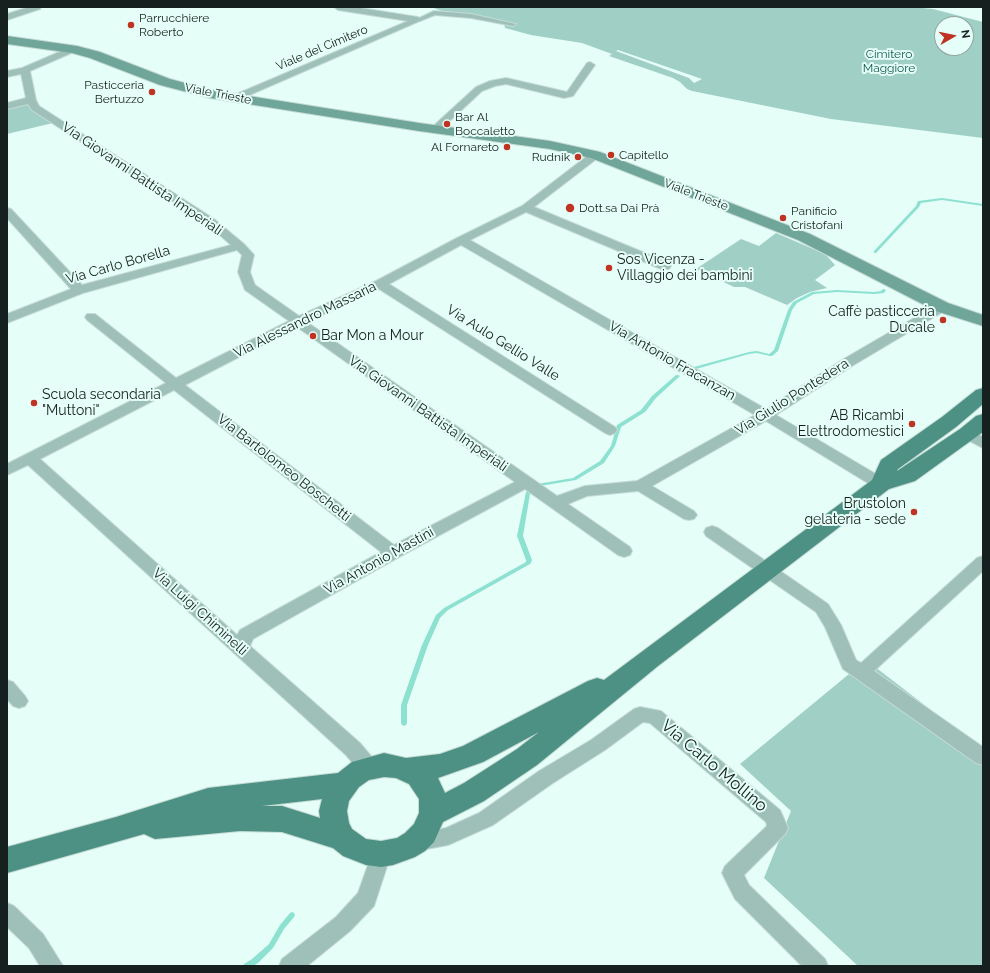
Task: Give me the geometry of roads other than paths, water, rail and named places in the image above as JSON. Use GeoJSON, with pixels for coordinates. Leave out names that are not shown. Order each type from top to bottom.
{"type":"FeatureCollection","features":[{"type":"Feature","properties":{"kind":"main road","name":"Viale Trieste"},"geometry":{"type":"LineString","coordinates":[[7,40],[73,49],[95,55],[186,89],[435,129],[563,147],[595,155],[804,238],[847,258],[942,307],[966,324],[983,333]]}},
{"type":"Feature","properties":{"kind":"main road","name":"Viale Trieste"},"geometry":{"type":"LineString","coordinates":[[942,307],[983,321]]}},
{"type":"Feature","properties":{"kind":"main road"},"geometry":{"type":"LineString","coordinates":[[881,484],[889,465],[949,422],[983,394]]}},
{"type":"Feature","properties":{"kind":"main road"},"geometry":{"type":"LineString","coordinates":[[433,813],[474,792],[527,756],[649,659],[881,484],[907,476],[978,432]]}},
{"type":"Feature","properties":{"kind":"main road"},"geometry":{"type":"LineString","coordinates":[[406,769],[419,776],[428,787],[433,799],[433,813],[424,833],[415,842],[405,848],[393,852],[380,854],[366,852],[352,847],[342,838],[335,825],[333,811],[336,796],[344,784],[355,774],[369,768],[384,765],[406,769],[441,766],[473,754],[649,659]]}},
{"type":"Feature","properties":{"kind":"main road"},"geometry":{"type":"LineString","coordinates":[[7,860],[116,830],[208,800],[344,784]]}},
{"type":"Feature","properties":{"kind":"main road"},"geometry":{"type":"LineString","coordinates":[[116,830],[240,818],[282,819],[342,838]]}},
{"type":"Feature","properties":{"kind":"street"},"geometry":{"type":"LineString","coordinates":[[7,17],[38,7]]}},
{"type":"Feature","properties":{"kind":"street"},"geometry":{"type":"LineString","coordinates":[[338,7],[418,20],[433,10],[513,24]]}},
{"type":"Feature","properties":{"kind":"street","name":"Viale del Cimitero"},"geometry":{"type":"LineString","coordinates":[[235,98],[418,20]]}},
{"type":"Feature","properties":{"kind":"street"},"geometry":{"type":"LineString","coordinates":[[7,74],[25,70],[73,49]]}},
{"type":"Feature","properties":{"kind":"street"},"geometry":{"type":"LineString","coordinates":[[435,129],[479,89],[494,83],[506,81],[564,95],[570,94],[574,91],[590,65]]}},
{"type":"Feature","properties":{"kind":"street"},"geometry":{"type":"LineString","coordinates":[[7,106],[31,100],[25,70]]}},
{"type":"Feature","properties":{"kind":"street","name":"Via Giovanni Battista Imperiali"},"geometry":{"type":"LineString","coordinates":[[31,100],[35,108],[210,221],[240,246],[248,255],[244,272],[249,287],[624,551]]}},
{"type":"Feature","properties":{"kind":"street","name":"Via Alessandro Massaria"},"geometry":{"type":"LineString","coordinates":[[7,470],[297,322],[380,284],[461,240],[526,208],[595,155]]}},
{"type":"Feature","properties":{"kind":"street"},"geometry":{"type":"LineString","coordinates":[[526,208],[665,266]]}},
{"type":"Feature","properties":{"kind":"street"},"geometry":{"type":"LineString","coordinates":[[7,212],[79,290]]}},
{"type":"Feature","properties":{"kind":"street","name":"Via Antonio Fracanzan"},"geometry":{"type":"LineString","coordinates":[[461,240],[766,415],[881,484]]}},
{"type":"Feature","properties":{"kind":"street","name":"Via Carlo Borella"},"geometry":{"type":"LineString","coordinates":[[7,319],[79,290],[240,246]]}},
{"type":"Feature","properties":{"kind":"street","name":"Via Aulo Gellio Valle"},"geometry":{"type":"LineString","coordinates":[[380,284],[610,430]]}},
{"type":"Feature","properties":{"kind":"street","name":"Via Giulio Pontedera"},"geometry":{"type":"LineString","coordinates":[[555,503],[585,491],[640,486],[766,415],[847,363],[942,307]]}},
{"type":"Feature","properties":{"kind":"street","name":"Via Bartolomeo Boschetti"},"geometry":{"type":"LineString","coordinates":[[91,317],[393,553]]}},
{"type":"Feature","properties":{"kind":"street","name":"Via Luigi Chiminelli"},"geometry":{"type":"LineString","coordinates":[[30,459],[353,749],[369,768]]}},
{"type":"Feature","properties":{"kind":"street","name":"Via Antonio Mastini"},"geometry":{"type":"LineString","coordinates":[[240,648],[246,635],[393,553],[526,482]]}},
{"type":"Feature","properties":{"kind":"street"},"geometry":{"type":"LineString","coordinates":[[640,486],[689,515]]}},
{"type":"Feature","properties":{"kind":"street"},"geometry":{"type":"LineString","coordinates":[[712,532],[822,608],[833,625],[836,636],[849,664],[983,756]]}},
{"type":"Feature","properties":{"kind":"street"},"geometry":{"type":"LineString","coordinates":[[862,672],[983,562]]}},
{"type":"Feature","properties":{"kind":"street"},"geometry":{"type":"LineString","coordinates":[[7,687],[19,701]]}},
{"type":"Feature","properties":{"kind":"street","name":"Via Carlo Mollino"},"geometry":{"type":"LineString","coordinates":[[415,842],[448,836],[486,819],[546,777],[598,745],[640,714],[655,716],[773,816],[778,828],[732,873],[742,892],[817,966]]}},
{"type":"Feature","properties":{"kind":"street"},"geometry":{"type":"LineString","coordinates":[[290,966],[343,924],[367,899],[380,854]]}},
{"type":"Feature","properties":{"kind":"street"},"geometry":{"type":"LineString","coordinates":[[7,912],[36,941],[52,966]]}},
{"type":"Feature","properties":{"kind":"waterway"},"geometry":{"type":"LineString","coordinates":[[875,252],[918,206],[919,202],[942,199],[983,205]]}},
{"type":"Feature","properties":{"kind":"waterway"},"geometry":{"type":"LineString","coordinates":[[696,368],[749,353],[757,352],[770,355],[776,351],[790,310],[795,302],[813,293],[837,291],[874,293],[883,292],[884,290]]}},
{"type":"Feature","properties":{"kind":"waterway"},"geometry":{"type":"LineString","coordinates":[[404,723],[404,705],[425,645],[438,617],[446,609],[528,563],[529,560],[520,536],[528,493],[539,485],[574,479],[602,462],[613,446],[619,426],[643,411],[654,397],[678,376]]}},
{"type":"Feature","properties":{"kind":"waterway"},"geometry":{"type":"LineString","coordinates":[[247,966],[255,961],[271,946],[282,927],[292,915]]}},
{"type":"Feature","properties":{"kind":"place","name":"Parrucchiere Roberto"},"geometry":{"type":"Point","coordinates":[131,25]}},
{"type":"Feature","properties":{"kind":"place","name":"Pasticceria Bertuzzo"},"geometry":{"type":"Point","coordinates":[152,92]}},
{"type":"Feature","properties":{"kind":"place","name":"Bar Al Boccaletto"},"geometry":{"type":"Point","coordinates":[447,124]}},
{"type":"Feature","properties":{"kind":"place","name":"Al Fornareto"},"geometry":{"type":"Point","coordinates":[507,147]}},
{"type":"Feature","properties":{"kind":"place","name":"Capitello"},"geometry":{"type":"Point","coordinates":[611,155]}},
{"type":"Feature","properties":{"kind":"place","name":"Rudnik"},"geometry":{"type":"Point","coordinates":[578,157]}},
{"type":"Feature","properties":{"kind":"place","name":"Dott.sa Dai Prà"},"geometry":{"type":"Point","coordinates":[570,208]}},
{"type":"Feature","properties":{"kind":"place","name":"Panificio Cristofani"},"geometry":{"type":"Point","coordinates":[783,218]}},
{"type":"Feature","properties":{"kind":"place","name":"Sos Vicenza - Villaggio dei bambini"},"geometry":{"type":"Point","coordinates":[609,268]}},
{"type":"Feature","properties":{"kind":"place","name":"Caffè pasticceria Ducale"},"geometry":{"type":"Point","coordinates":[943,320]}},
{"type":"Feature","properties":{"kind":"place","name":"Bar Mon a Mour"},"geometry":{"type":"Point","coordinates":[313,336]}},
{"type":"Feature","properties":{"kind":"place","name":"Scuola secondaria \"Muttoni\""},"geometry":{"type":"Point","coordinates":[34,403]}},
{"type":"Feature","properties":{"kind":"place","name":"AB Ricambi Elettrodomestici"},"geometry":{"type":"Point","coordinates":[912,424]}},
{"type":"Feature","properties":{"kind":"place","name":"Brustolon gelateria - sede"},"geometry":{"type":"Point","coordinates":[914,512]}},
{"type":"Feature","properties":{"kind":"park label","name":"Cimitero Maggiore"},"geometry":{"type":"Point","coordinates":[889,61]}}]}
